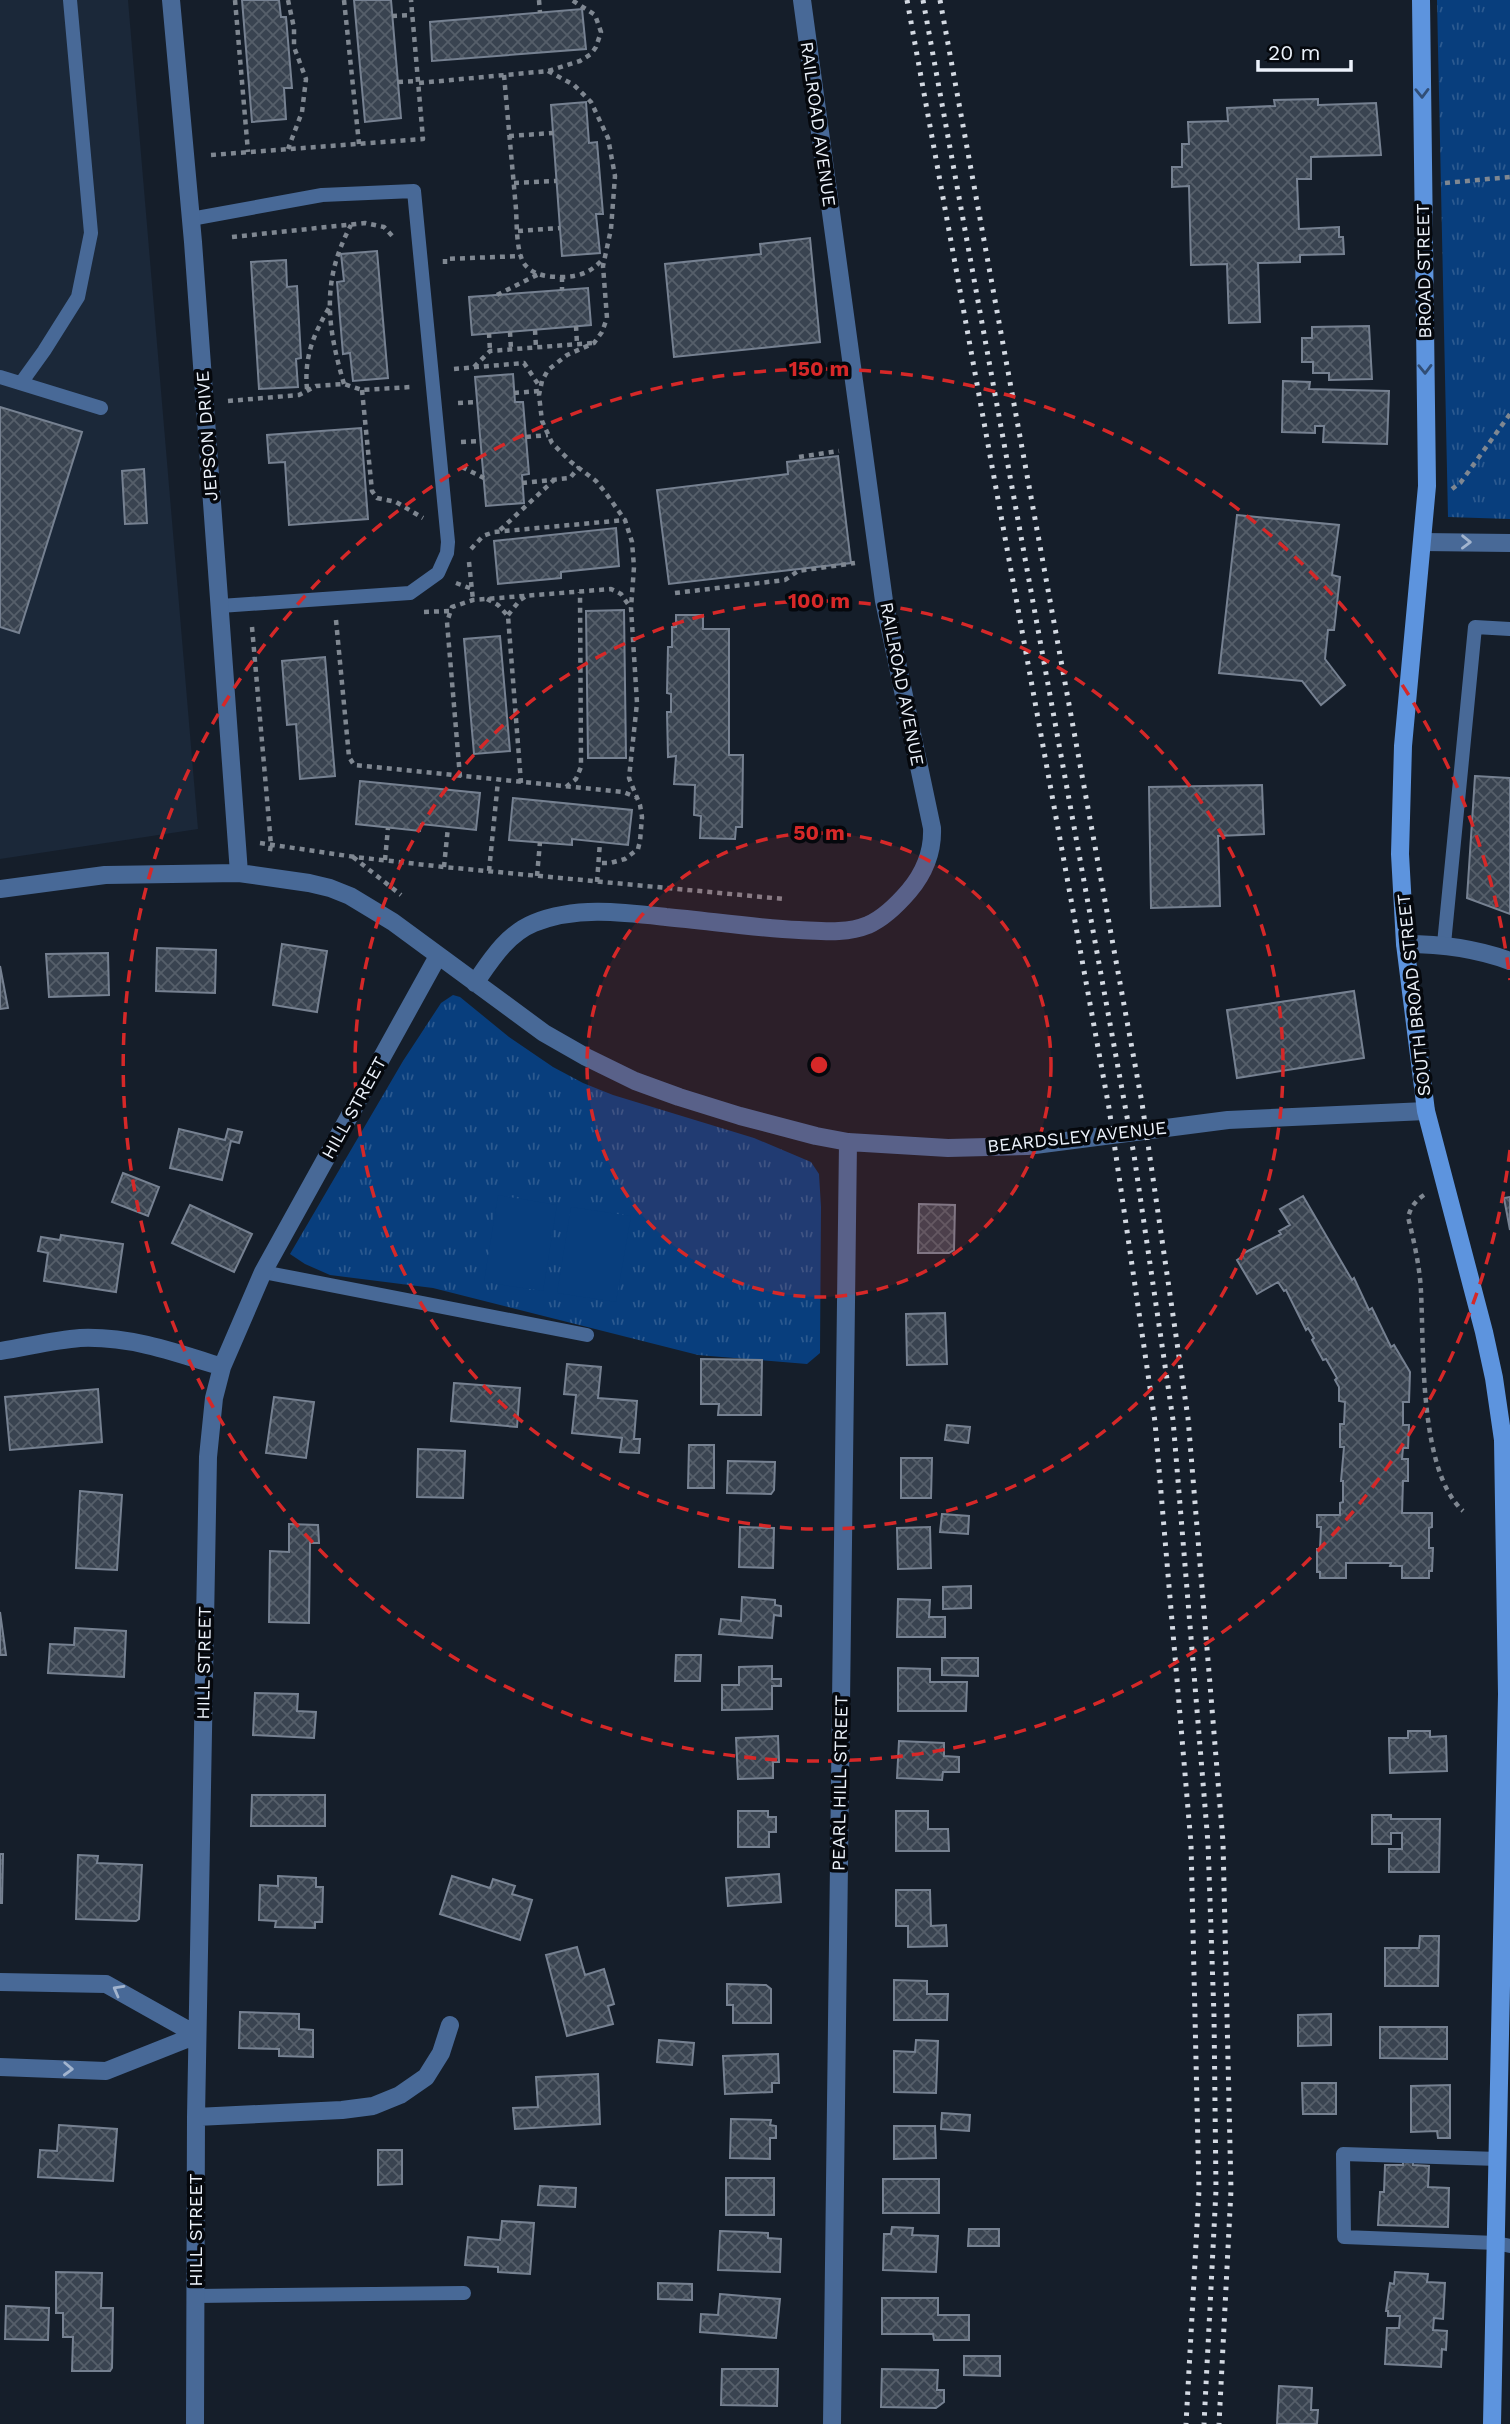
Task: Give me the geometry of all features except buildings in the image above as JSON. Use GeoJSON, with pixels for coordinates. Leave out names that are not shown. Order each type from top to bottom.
{"type":"FeatureCollection","features":[{"type":"Feature","properties":{"kind":"main road","name":"BROAD STREET"},"geometry":{"type":"LineString","coordinates":[[1421,0],[1427,486],[1422,542]]}},
{"type":"Feature","properties":{"kind":"main road","name":"SOUTH BROAD STREET"},"geometry":{"type":"LineString","coordinates":[[1422,542],[1400,801],[1405,944],[1426,1111],[1484,1332],[1507,1440],[1503,2245],[1492,2424]]}},
{"type":"Feature","properties":{"kind":"street","name":"JEPSON DRIVE"},"geometry":{"type":"LineString","coordinates":[[171,0],[191,219],[239,839],[239,873]]}},
{"type":"Feature","properties":{"kind":"street","name":"RAILROAD AVENUE"},"geometry":{"type":"LineString","coordinates":[[475,983],[504,944],[516,933],[531,924],[570,913],[629,913],[784,929],[831,931],[869,924],[902,900],[914,886],[927,862],[932,828],[889,624],[879,561],[802,0]]}},
{"type":"Feature","properties":{"kind":"street"},"geometry":{"type":"LineString","coordinates":[[1422,542],[1510,543]]}},
{"type":"Feature","properties":{"kind":"street","name":"BEARDSLEY AVENUE"},"geometry":{"type":"LineString","coordinates":[[0,889],[105,875],[239,873],[309,883],[350,896],[393,922],[544,1034],[635,1081],[740,1116],[848,1142],[948,1148],[1027,1146],[1228,1120],[1426,1111]]}},
{"type":"Feature","properties":{"kind":"street"},"geometry":{"type":"LineString","coordinates":[[1405,944],[1444,944],[1480,951],[1510,961]]}},
{"type":"Feature","properties":{"kind":"street","name":"HILL STREET"},"geometry":{"type":"LineString","coordinates":[[195,2424],[197,2035],[208,1458],[214,1398],[222,1367],[263,1272],[438,956]]}},
{"type":"Feature","properties":{"kind":"street","name":"PEARL HILL STREET"},"geometry":{"type":"LineString","coordinates":[[832,2424],[848,1142]]}},
{"type":"Feature","properties":{"kind":"street"},"geometry":{"type":"LineString","coordinates":[[0,1351],[78,1338],[102,1339],[158,1347],[222,1367]]}},
{"type":"Feature","properties":{"kind":"street"},"geometry":{"type":"LineString","coordinates":[[0,1982],[106,1984],[197,2035]]}},
{"type":"Feature","properties":{"kind":"street"},"geometry":{"type":"LineString","coordinates":[[196,2117],[373,2106],[400,2095],[426,2077],[441,2053],[450,2025]]}},
{"type":"Feature","properties":{"kind":"street"},"geometry":{"type":"LineString","coordinates":[[0,2067],[106,2071],[197,2035]]}},
{"type":"Feature","properties":{"kind":"lane"},"geometry":{"type":"LineString","coordinates":[[21,383],[78,297],[91,233],[70,0]]}},
{"type":"Feature","properties":{"kind":"lane"},"geometry":{"type":"LineString","coordinates":[[191,219],[322,195],[414,191],[448,542],[447,553],[438,573],[410,593],[220,606]]}},
{"type":"Feature","properties":{"kind":"lane"},"geometry":{"type":"LineString","coordinates":[[0,377],[100,408]]}},
{"type":"Feature","properties":{"kind":"lane"},"geometry":{"type":"LineString","coordinates":[[1444,944],[1475,627],[1510,629]]}},
{"type":"Feature","properties":{"kind":"lane"},"geometry":{"type":"LineString","coordinates":[[263,1272],[587,1335]]}},
{"type":"Feature","properties":{"kind":"lane"},"geometry":{"type":"LineString","coordinates":[[1502,2168],[1343,2154],[1344,2236],[1503,2245]]}},
{"type":"Feature","properties":{"kind":"lane"},"geometry":{"type":"LineString","coordinates":[[196,2296],[464,2293]]}},
{"type":"Feature","properties":{"kind":"path"},"geometry":{"type":"LineString","coordinates":[[235,0],[248,152]]}},
{"type":"Feature","properties":{"kind":"path"},"geometry":{"type":"LineString","coordinates":[[288,0],[295,47],[306,79],[302,112],[288,149]]}},
{"type":"Feature","properties":{"kind":"path"},"geometry":{"type":"LineString","coordinates":[[344,0],[359,144]]}},
{"type":"Feature","properties":{"kind":"path"},"geometry":{"type":"LineString","coordinates":[[211,155],[423,139],[411,0]]}},
{"type":"Feature","properties":{"kind":"path"},"geometry":{"type":"LineString","coordinates":[[539,0],[540,13]]}},
{"type":"Feature","properties":{"kind":"path"},"geometry":{"type":"LineString","coordinates":[[398,82],[548,71],[580,61],[591,54],[600,40],[599,22],[595,15],[572,0]]}},
{"type":"Feature","properties":{"kind":"path"},"geometry":{"type":"LineString","coordinates":[[392,16],[412,15]]}},
{"type":"Feature","properties":{"kind":"path"},"geometry":{"type":"LineString","coordinates":[[548,71],[583,92],[591,102],[608,138],[615,176],[611,229],[603,266],[607,318],[594,343],[567,355],[548,370],[540,389],[539,409],[548,435],[560,452],[596,481],[625,520],[632,542],[631,608],[637,694],[629,778],[642,817],[638,849],[625,859],[598,863]]}},
{"type":"Feature","properties":{"kind":"path"},"geometry":{"type":"LineString","coordinates":[[504,75],[521,256],[528,268],[539,274],[562,277],[582,275],[606,257]]}},
{"type":"Feature","properties":{"kind":"path"},"geometry":{"type":"LineString","coordinates":[[509,136],[553,133]]}},
{"type":"Feature","properties":{"kind":"path"},"geometry":{"type":"LineString","coordinates":[[1423,186],[1510,177]]}},
{"type":"Feature","properties":{"kind":"path"},"geometry":{"type":"LineString","coordinates":[[514,183],[556,181]]}},
{"type":"Feature","properties":{"kind":"path"},"geometry":{"type":"LineString","coordinates":[[192,242],[376,224],[392,233],[398,248]]}},
{"type":"Feature","properties":{"kind":"path"},"geometry":{"type":"LineString","coordinates":[[344,384],[330,330],[329,307],[337,254],[351,225]]}},
{"type":"Feature","properties":{"kind":"path"},"geometry":{"type":"LineString","coordinates":[[518,231],[560,228]]}},
{"type":"Feature","properties":{"kind":"path"},"geometry":{"type":"LineString","coordinates":[[445,259],[521,256]]}},
{"type":"Feature","properties":{"kind":"path"},"geometry":{"type":"LineString","coordinates":[[497,295],[539,274]]}},
{"type":"Feature","properties":{"kind":"path"},"geometry":{"type":"LineString","coordinates":[[562,277],[562,290]]}},
{"type":"Feature","properties":{"kind":"path"},"geometry":{"type":"LineString","coordinates":[[307,389],[305,371],[310,343],[329,307]]}},
{"type":"Feature","properties":{"kind":"path"},"geometry":{"type":"LineString","coordinates":[[576,326],[577,344]]}},
{"type":"Feature","properties":{"kind":"path"},"geometry":{"type":"LineString","coordinates":[[535,330],[536,348]]}},
{"type":"Feature","properties":{"kind":"path"},"geometry":{"type":"LineString","coordinates":[[510,331],[511,349]]}},
{"type":"Feature","properties":{"kind":"path"},"geometry":{"type":"LineString","coordinates":[[489,333],[490,351]]}},
{"type":"Feature","properties":{"kind":"path"},"geometry":{"type":"LineString","coordinates":[[474,367],[490,351],[594,343]]}},
{"type":"Feature","properties":{"kind":"path"},"geometry":{"type":"LineString","coordinates":[[454,369],[524,363],[540,389]]}},
{"type":"Feature","properties":{"kind":"path"},"geometry":{"type":"LineString","coordinates":[[409,373],[411,400]]}},
{"type":"Feature","properties":{"kind":"path"},"geometry":{"type":"LineString","coordinates":[[205,402],[299,396],[316,386],[344,384],[362,390],[432,385]]}},
{"type":"Feature","properties":{"kind":"path"},"geometry":{"type":"LineString","coordinates":[[514,393],[540,389]]}},
{"type":"Feature","properties":{"kind":"path"},"geometry":{"type":"LineString","coordinates":[[362,390],[372,491],[377,498],[396,502],[423,518]]}},
{"type":"Feature","properties":{"kind":"path"},"geometry":{"type":"LineString","coordinates":[[457,403],[477,402]]}},
{"type":"Feature","properties":{"kind":"path"},"geometry":{"type":"LineString","coordinates":[[1452,489],[1461,482],[1510,414]]}},
{"type":"Feature","properties":{"kind":"path"},"geometry":{"type":"LineString","coordinates":[[526,437],[548,435]]}},
{"type":"Feature","properties":{"kind":"path"},"geometry":{"type":"LineString","coordinates":[[460,443],[481,441]]}},
{"type":"Feature","properties":{"kind":"path"},"geometry":{"type":"LineString","coordinates":[[799,457],[839,451],[841,464]]}},
{"type":"Feature","properties":{"kind":"path"},"geometry":{"type":"LineString","coordinates":[[462,466],[484,478]]}},
{"type":"Feature","properties":{"kind":"path"},"geometry":{"type":"LineString","coordinates":[[522,483],[570,478],[579,467]]}},
{"type":"Feature","properties":{"kind":"path"},"geometry":{"type":"LineString","coordinates":[[500,531],[554,480]]}},
{"type":"Feature","properties":{"kind":"path"},"geometry":{"type":"LineString","coordinates":[[422,505],[424,531]]}},
{"type":"Feature","properties":{"kind":"path"},"geometry":{"type":"LineString","coordinates":[[469,552],[483,536],[500,531],[625,520]]}},
{"type":"Feature","properties":{"kind":"path"},"geometry":{"type":"LineString","coordinates":[[852,551],[853,564]]}},
{"type":"Feature","properties":{"kind":"path"},"geometry":{"type":"LineString","coordinates":[[675,593],[785,580],[798,571],[879,561]]}},
{"type":"Feature","properties":{"kind":"path"},"geometry":{"type":"LineString","coordinates":[[451,580],[472,589]]}},
{"type":"Feature","properties":{"kind":"path"},"geometry":{"type":"LineString","coordinates":[[412,613],[450,610],[464,602],[486,599],[611,589],[621,594],[631,608]]}},
{"type":"Feature","properties":{"kind":"path"},"geometry":{"type":"LineString","coordinates":[[566,787],[576,779],[581,767],[580,592]]}},
{"type":"Feature","properties":{"kind":"path"},"geometry":{"type":"LineString","coordinates":[[508,616],[520,600],[527,596]]}},
{"type":"Feature","properties":{"kind":"path"},"geometry":{"type":"LineString","coordinates":[[486,599],[498,605],[508,616],[521,783]]}},
{"type":"Feature","properties":{"kind":"path"},"geometry":{"type":"LineString","coordinates":[[450,610],[447,622],[460,777]]}},
{"type":"Feature","properties":{"kind":"path"},"geometry":{"type":"LineString","coordinates":[[336,620],[350,761],[359,767],[623,792],[636,797]]}},
{"type":"Feature","properties":{"kind":"path"},"geometry":{"type":"LineString","coordinates":[[252,627],[271,845],[267,877]]}},
{"type":"Feature","properties":{"kind":"path"},"geometry":{"type":"LineString","coordinates":[[489,871],[498,781]]}},
{"type":"Feature","properties":{"kind":"path"},"geometry":{"type":"LineString","coordinates":[[444,867],[448,827]]}},
{"type":"Feature","properties":{"kind":"path"},"geometry":{"type":"LineString","coordinates":[[385,860],[388,828]]}},
{"type":"Feature","properties":{"kind":"path"},"geometry":{"type":"LineString","coordinates":[[239,839],[444,867],[784,899]]}},
{"type":"Feature","properties":{"kind":"path"},"geometry":{"type":"LineString","coordinates":[[537,876],[540,842]]}},
{"type":"Feature","properties":{"kind":"path"},"geometry":{"type":"LineString","coordinates":[[597,882],[600,842]]}},
{"type":"Feature","properties":{"kind":"path"},"geometry":{"type":"LineString","coordinates":[[1444,1186],[1416,1201],[1408,1217],[1421,1289],[1425,1399],[1429,1428],[1444,1484],[1452,1502],[1463,1511]]}},
{"type":"Feature","properties":{"kind":"shaded area"},"geometry":{"type":"Polygon","coordinates":[[[0,0],[128,0],[198,829],[0,859],[0,0]]]}},
{"type":"Feature","properties":{"kind":"green space"},"geometry":{"type":"Polygon","coordinates":[[[1437,0],[1510,0],[1510,519],[1448,517],[1437,0]]]}},
{"type":"Feature","properties":{"kind":"green space"},"geometry":{"type":"Polygon","coordinates":[[[453,995],[460,997],[509,1037],[553,1067],[583,1083],[613,1095],[754,1138],[811,1162],[819,1174],[821,1207],[820,1353],[807,1364],[698,1355],[433,1288],[330,1275],[290,1254],[403,1061],[441,1003],[453,995]]]}},
{"type":"Feature","properties":{"kind":"green space"},"geometry":{"type":"Polygon","coordinates":[[[498,1195],[557,1205],[543,1291],[484,1282],[498,1195]]]}},
{"type":"Feature","properties":{"kind":"green space"},"geometry":{"type":"Polygon","coordinates":[[[571,1207],[631,1216],[616,1302],[557,1293],[571,1207]]]}},
{"type":"Feature","properties":{"kind":"railway"},"geometry":{"type":"LineString","coordinates":[[907,0],[1109,1108],[1155,1422],[1191,1844],[1199,2190],[1186,2424]]}},
{"type":"Feature","properties":{"kind":"railway"},"geometry":{"type":"LineString","coordinates":[[923,0],[1134,1155],[1173,1420],[1208,1843],[1214,2016],[1216,2190],[1204,2424]]}},
{"type":"Feature","properties":{"kind":"railway"},"geometry":{"type":"LineString","coordinates":[[940,0],[1142,1103],[1188,1418],[1223,1842],[1231,2190],[1219,2424]]}}]}
